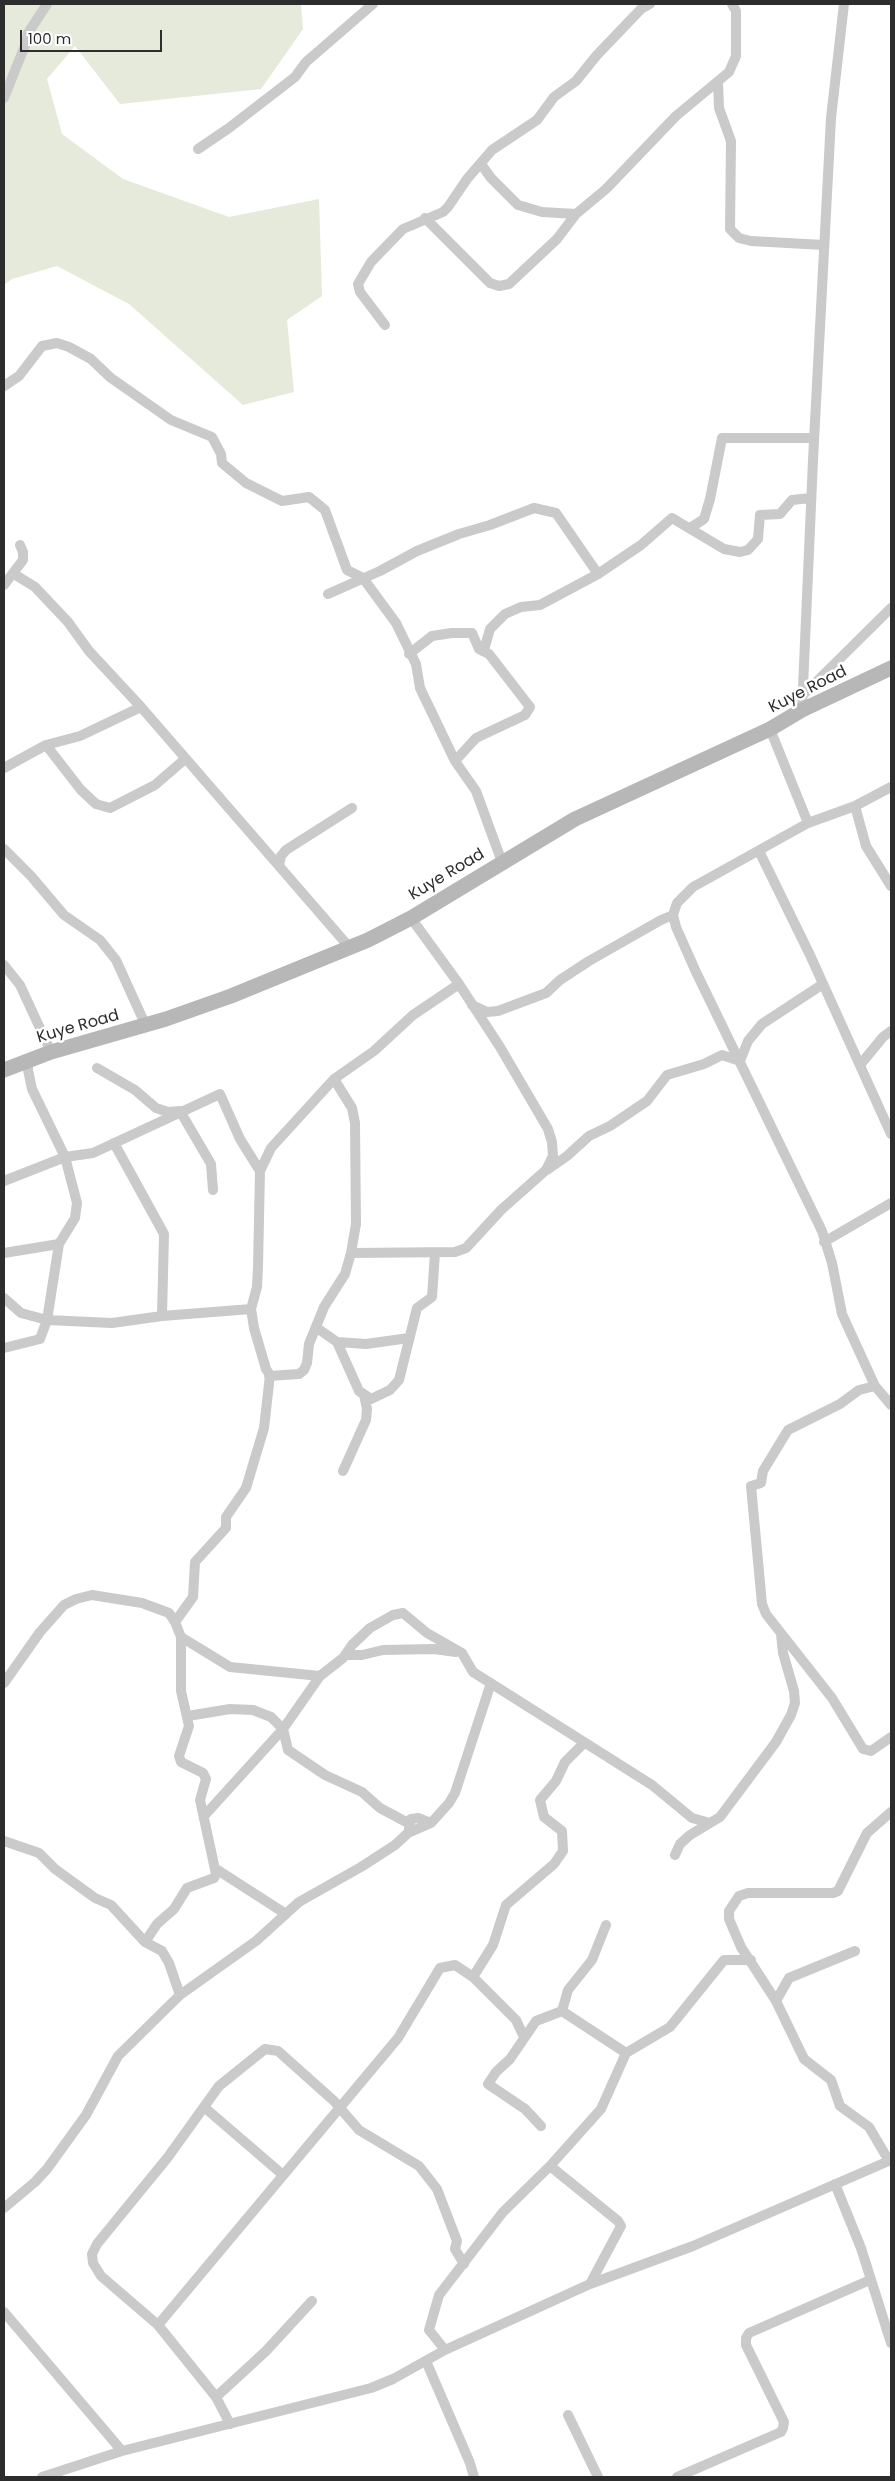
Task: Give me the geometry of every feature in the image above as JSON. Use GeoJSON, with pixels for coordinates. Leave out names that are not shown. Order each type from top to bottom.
{"type":"FeatureCollection","features":[{"type":"Feature","properties":{"kind":"street"},"geometry":{"type":"LineString","coordinates":[[4,98],[26,43],[28,33],[47,4]]}},
{"type":"Feature","properties":{"kind":"street"},"geometry":{"type":"LineString","coordinates":[[198,149],[230,128],[295,77],[306,62],[373,4]]}},
{"type":"Feature","properties":{"kind":"street"},"geometry":{"type":"LineString","coordinates":[[385,325],[360,292],[358,284],[371,262],[392,238],[403,229],[442,212],[448,207],[467,179],[492,150],[538,120],[554,97],[576,81],[597,55],[641,9],[650,4]]}},
{"type":"Feature","properties":{"kind":"street"},"geometry":{"type":"LineString","coordinates":[[425,218],[490,283],[499,286],[509,284],[557,239],[576,214],[606,189],[695,99],[729,72],[736,56],[736,10],[732,4]]}},
{"type":"Feature","properties":{"kind":"street"},"geometry":{"type":"LineString","coordinates":[[802,703],[824,246],[832,118],[844,4]]}},
{"type":"Feature","properties":{"kind":"street"},"geometry":{"type":"LineString","coordinates":[[718,82],[719,108],[731,141],[730,229],[739,238],[751,241],[824,246]]}},
{"type":"Feature","properties":{"kind":"street"},"geometry":{"type":"LineString","coordinates":[[481,164],[491,178],[518,205],[542,212],[576,214]]}},
{"type":"Feature","properties":{"kind":"street"},"geometry":{"type":"LineString","coordinates":[[4,386],[19,376],[42,346],[57,343],[69,347],[91,359],[111,378],[172,420],[212,437],[222,454],[222,463],[246,483],[282,501],[308,497],[325,510],[347,570],[363,578],[396,623],[416,664],[420,688],[455,761],[476,791],[502,862]]}},
{"type":"Feature","properties":{"kind":"street"},"geometry":{"type":"LineString","coordinates":[[690,528],[704,519],[710,499],[722,438],[814,438]]}},
{"type":"Feature","properties":{"kind":"street"},"geometry":{"type":"LineString","coordinates":[[484,650],[490,629],[505,614],[521,607],[540,605],[598,574],[641,545],[672,518],[724,549],[740,552],[748,550],[758,539],[760,515],[780,514],[792,500],[811,498]]}},
{"type":"Feature","properties":{"kind":"street"},"geometry":{"type":"LineString","coordinates":[[328,594],[459,534],[490,525],[534,508],[556,513],[598,574]]}},
{"type":"Feature","properties":{"kind":"street"},"geometry":{"type":"LineString","coordinates":[[4,586],[23,560],[23,552],[20,545]]}},
{"type":"Feature","properties":{"kind":"street"},"geometry":{"type":"LineString","coordinates":[[14,574],[35,587],[68,622],[89,651],[141,706],[350,948]]}},
{"type":"Feature","properties":{"kind":"street"},"geometry":{"type":"LineString","coordinates":[[802,703],[891,608]]}},
{"type":"Feature","properties":{"kind":"street"},"geometry":{"type":"LineString","coordinates":[[410,654],[432,636],[472,633],[479,649],[484,650],[527,700],[529,710],[525,715],[476,738],[455,761]]}},
{"type":"Feature","properties":{"kind":"street","name":"Kuye Road"},"geometry":{"type":"LineString","coordinates":[[4,1070],[50,1052],[146,1026],[231,996],[350,948],[411,918],[575,818],[770,729],[802,703],[891,668]]}},
{"type":"Feature","properties":{"kind":"street"},"geometry":{"type":"LineString","coordinates":[[4,768],[46,745],[80,736],[141,706]]}},
{"type":"Feature","properties":{"kind":"street"},"geometry":{"type":"LineString","coordinates":[[770,729],[808,823]]}},
{"type":"Feature","properties":{"kind":"street"},"geometry":{"type":"LineString","coordinates":[[46,745],[81,790],[96,804],[110,808],[155,785],[185,759]]}},
{"type":"Feature","properties":{"kind":"street"},"geometry":{"type":"LineString","coordinates":[[891,788],[855,806],[808,823],[693,887],[677,903],[674,915],[680,936],[822,1231],[832,1263],[842,1314],[875,1386],[891,1405]]}},
{"type":"Feature","properties":{"kind":"street"},"geometry":{"type":"LineString","coordinates":[[855,806],[866,846],[891,886]]}},
{"type":"Feature","properties":{"kind":"street"},"geometry":{"type":"LineString","coordinates":[[279,866],[281,856],[286,850],[352,808]]}},
{"type":"Feature","properties":{"kind":"street"},"geometry":{"type":"LineString","coordinates":[[4,849],[31,876],[64,915],[104,944],[116,960],[146,1026]]}},
{"type":"Feature","properties":{"kind":"street"},"geometry":{"type":"LineString","coordinates":[[759,851],[823,984],[891,1134]]}},
{"type":"Feature","properties":{"kind":"street"},"geometry":{"type":"LineString","coordinates":[[471,1005],[487,1012],[498,1011],[546,993],[560,980],[589,961],[661,920],[674,915]]}},
{"type":"Feature","properties":{"kind":"street"},"geometry":{"type":"LineString","coordinates":[[411,918],[459,984],[471,1005],[500,1046],[548,1129],[552,1142],[553,1156],[546,1170]]}},
{"type":"Feature","properties":{"kind":"street"},"geometry":{"type":"LineString","coordinates":[[4,965],[20,985],[50,1052]]}},
{"type":"Feature","properties":{"kind":"street"},"geometry":{"type":"LineString","coordinates":[[175,1622],[194,1597],[195,1562],[226,1528],[226,1517],[246,1488],[264,1428],[269,1376],[254,1328],[251,1309],[257,1287],[260,1171],[272,1148],[334,1079],[374,1051],[413,1015],[459,984]]}},
{"type":"Feature","properties":{"kind":"street"},"geometry":{"type":"LineString","coordinates":[[740,1061],[748,1041],[762,1024],[823,984]]}},
{"type":"Feature","properties":{"kind":"street"},"geometry":{"type":"LineString","coordinates":[[860,1066],[883,1037],[891,1031]]}},
{"type":"Feature","properties":{"kind":"street"},"geometry":{"type":"LineString","coordinates":[[352,1253],[435,1253],[455,1252],[466,1248],[501,1210],[546,1170],[567,1156],[589,1136],[610,1126],[647,1101],[667,1075],[704,1064],[722,1055],[740,1061]]}},
{"type":"Feature","properties":{"kind":"street"},"geometry":{"type":"LineString","coordinates":[[4,1348],[40,1339],[47,1320],[59,1244],[75,1218],[77,1203],[65,1157],[32,1089],[28,1060]]}},
{"type":"Feature","properties":{"kind":"street"},"geometry":{"type":"LineString","coordinates":[[97,1068],[135,1090],[156,1108],[168,1112],[180,1111]]}},
{"type":"Feature","properties":{"kind":"street"},"geometry":{"type":"LineString","coordinates":[[269,1376],[299,1374],[304,1370],[307,1363],[309,1344],[324,1307],[345,1274],[352,1253],[356,1224],[355,1123],[352,1108],[334,1079]]}},
{"type":"Feature","properties":{"kind":"street"},"geometry":{"type":"LineString","coordinates":[[4,1181],[65,1157],[93,1153],[220,1094],[240,1139],[260,1171]]}},
{"type":"Feature","properties":{"kind":"street"},"geometry":{"type":"LineString","coordinates":[[180,1111],[211,1164],[213,1190]]}},
{"type":"Feature","properties":{"kind":"street"},"geometry":{"type":"LineString","coordinates":[[114,1143],[164,1234],[162,1316]]}},
{"type":"Feature","properties":{"kind":"street"},"geometry":{"type":"LineString","coordinates":[[824,1242],[891,1204]]}},
{"type":"Feature","properties":{"kind":"street"},"geometry":{"type":"LineString","coordinates":[[4,1253],[59,1244]]}},
{"type":"Feature","properties":{"kind":"street"},"geometry":{"type":"LineString","coordinates":[[317,1328],[337,1342],[359,1391],[371,1399],[379,1397],[390,1390],[399,1380],[417,1308],[432,1297],[435,1253]]}},
{"type":"Feature","properties":{"kind":"street"},"geometry":{"type":"LineString","coordinates":[[4,1298],[20,1313],[47,1320],[112,1323],[162,1316],[251,1309]]}},
{"type":"Feature","properties":{"kind":"street"},"geometry":{"type":"LineString","coordinates":[[337,1342],[366,1344],[409,1338]]}},
{"type":"Feature","properties":{"kind":"street"},"geometry":{"type":"LineString","coordinates":[[875,1386],[858,1390],[840,1404],[788,1430],[763,1471],[761,1483],[751,1486],[762,1604],[766,1614],[832,1698],[863,1749],[871,1751],[891,1737]]}},
{"type":"Feature","properties":{"kind":"street"},"geometry":{"type":"LineString","coordinates":[[344,1471],[366,1420],[367,1409],[364,1395]]}},
{"type":"Feature","properties":{"kind":"street"},"geometry":{"type":"LineString","coordinates":[[4,1684],[40,1632],[64,1605],[76,1599],[92,1595],[142,1603],[169,1613],[175,1622],[181,1636],[181,1691],[189,1726],[178,1756],[181,1762],[203,1773],[206,1780],[200,1800],[216,1869],[214,1878],[188,1888],[174,1910],[157,1924],[145,1942]]}},
{"type":"Feature","properties":{"kind":"street"},"geometry":{"type":"LineString","coordinates":[[205,1816],[283,1729],[320,1676],[345,1655],[370,1628],[393,1615],[403,1613],[427,1633],[462,1653],[473,1672],[652,1785],[692,1818],[710,1823]]}},
{"type":"Feature","properties":{"kind":"street"},"geometry":{"type":"LineString","coordinates":[[675,1855],[680,1844],[690,1835],[720,1817],[776,1742],[791,1715],[794,1691],[783,1653],[781,1633]]}},
{"type":"Feature","properties":{"kind":"street"},"geometry":{"type":"LineString","coordinates":[[181,1636],[230,1667],[320,1676]]}},
{"type":"Feature","properties":{"kind":"street"},"geometry":{"type":"LineString","coordinates":[[345,1655],[362,1655],[383,1650],[434,1649],[462,1653]]}},
{"type":"Feature","properties":{"kind":"street"},"geometry":{"type":"LineString","coordinates":[[4,2208],[35,2182],[47,2169],[86,2115],[118,2056],[180,1996],[256,1941],[308,1897],[395,1845],[409,1829],[431,1823],[449,1803],[455,1793],[491,1683]]}},
{"type":"Feature","properties":{"kind":"street"},"geometry":{"type":"LineString","coordinates":[[188,1716],[230,1709],[253,1710],[270,1717],[283,1729],[288,1750],[325,1775],[362,1792],[409,1829]]}},
{"type":"Feature","properties":{"kind":"street"},"geometry":{"type":"LineString","coordinates":[[473,1977],[493,1945],[506,1905],[554,1864],[563,1851],[562,1831],[544,1816],[540,1800],[556,1781],[566,1762],[584,1743]]}},
{"type":"Feature","properties":{"kind":"street"},"geometry":{"type":"LineString","coordinates":[[42,2477],[122,2451],[371,2388],[445,2350],[590,2284],[693,2246],[890,2160],[869,2127],[840,2106],[832,2080],[804,2059],[776,2001],[741,1947],[729,1919],[729,1911],[739,1896],[748,1893],[833,1893],[838,1890],[867,1833],[891,1812]]}},
{"type":"Feature","properties":{"kind":"street"},"geometry":{"type":"LineString","coordinates":[[4,1841],[39,1852],[55,1869],[95,1898],[111,1905],[145,1942],[162,1951],[169,1963],[180,1996]]}},
{"type":"Feature","properties":{"kind":"street"},"geometry":{"type":"LineString","coordinates":[[216,1869],[286,1914]]}},
{"type":"Feature","properties":{"kind":"street"},"geometry":{"type":"LineString","coordinates":[[562,2011],[568,1990],[592,1960],[606,1925]]}},
{"type":"Feature","properties":{"kind":"street"},"geometry":{"type":"LineString","coordinates":[[734,1960],[741,1947]]}},
{"type":"Feature","properties":{"kind":"street"},"geometry":{"type":"LineString","coordinates":[[776,2001],[789,1978],[855,1951]]}},
{"type":"Feature","properties":{"kind":"street"},"geometry":{"type":"LineString","coordinates":[[445,2350],[428,2330],[439,2295],[503,2212],[550,2166],[601,2109],[626,2053],[670,2027],[724,1960],[751,1960]]}},
{"type":"Feature","properties":{"kind":"street"},"geometry":{"type":"LineString","coordinates":[[158,2325],[398,2038],[440,1968],[455,1965],[473,1977],[516,2020],[524,2038]]}},
{"type":"Feature","properties":{"kind":"street"},"geometry":{"type":"LineString","coordinates":[[516,2020],[536,2021],[562,2011]]}},
{"type":"Feature","properties":{"kind":"street"},"geometry":{"type":"LineString","coordinates":[[562,2011],[626,2053]]}},
{"type":"Feature","properties":{"kind":"street"},"geometry":{"type":"LineString","coordinates":[[536,2021],[510,2059],[496,2072],[488,2084],[525,2109],[541,2126]]}},
{"type":"Feature","properties":{"kind":"street"},"geometry":{"type":"LineString","coordinates":[[230,2424],[216,2397],[158,2325],[101,2276],[93,2263],[92,2254],[97,2244],[168,2157],[227,2078],[266,2049],[278,2051],[340,2109],[359,2130],[419,2166],[437,2189],[457,2241],[455,2249],[464,2264]]}},
{"type":"Feature","properties":{"kind":"street"},"geometry":{"type":"LineString","coordinates":[[204,2107],[283,2175]]}},
{"type":"Feature","properties":{"kind":"street"},"geometry":{"type":"LineString","coordinates":[[550,2166],[618,2221],[621,2226],[590,2284]]}},
{"type":"Feature","properties":{"kind":"street"},"geometry":{"type":"LineString","coordinates":[[835,2184],[861,2248],[891,2343]]}},
{"type":"Feature","properties":{"kind":"street"},"geometry":{"type":"LineString","coordinates":[[678,2477],[781,2432],[783,2428],[784,2422],[746,2345],[746,2338],[749,2333],[870,2280]]}},
{"type":"Feature","properties":{"kind":"street"},"geometry":{"type":"LineString","coordinates":[[216,2397],[266,2351],[312,2301]]}},
{"type":"Feature","properties":{"kind":"street"},"geometry":{"type":"LineString","coordinates":[[4,2312],[122,2451]]}},
{"type":"Feature","properties":{"kind":"street"},"geometry":{"type":"LineString","coordinates":[[426,2361],[470,2463],[474,2477]]}},
{"type":"Feature","properties":{"kind":"street"},"geometry":{"type":"LineString","coordinates":[[568,2415],[598,2477]]}},
{"type":"Feature","properties":{"kind":"green space"},"geometry":{"type":"Polygon","coordinates":[[[4,4],[301,4],[303,29],[261,89],[120,104],[75,46],[47,79],[62,134],[123,179],[229,217],[319,199],[322,296],[287,320],[294,392],[243,405],[129,304],[57,266],[12,279],[4,285],[4,4]]]}}]}
